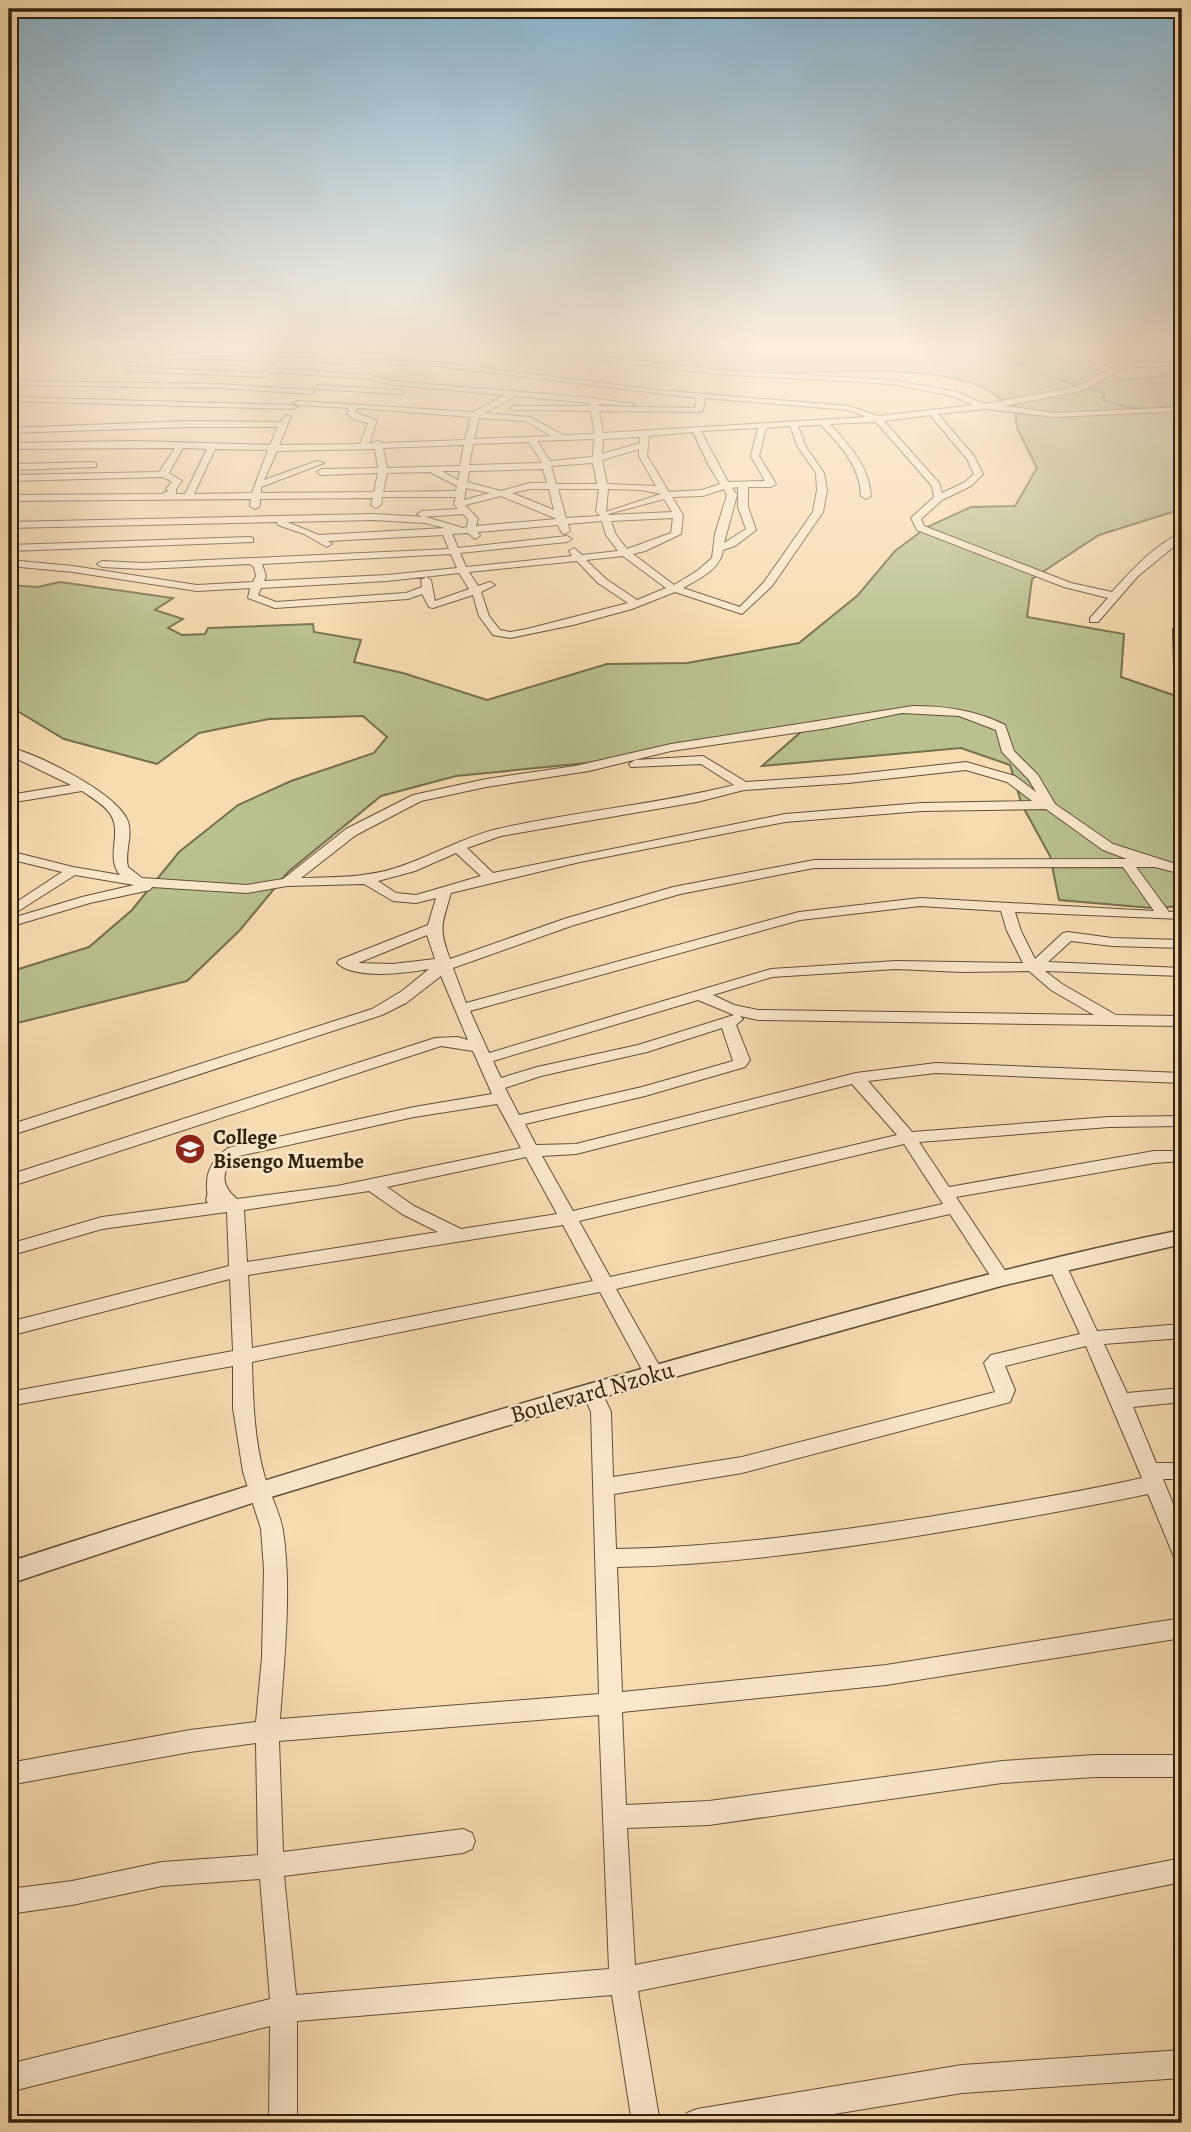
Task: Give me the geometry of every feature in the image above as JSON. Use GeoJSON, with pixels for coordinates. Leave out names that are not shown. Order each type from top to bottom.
{"type":"FeatureCollection","features":[{"type":"Feature","properties":{"kind":"street"},"geometry":{"type":"LineString","coordinates":[[124,444],[364,453],[382,470]]}},
{"type":"Feature","properties":{"kind":"street"},"geometry":{"type":"LineString","coordinates":[[249,560],[256,491],[275,444]]}},
{"type":"Feature","properties":{"kind":"street"},"geometry":{"type":"LineString","coordinates":[[326,450],[339,444]]}},
{"type":"Feature","properties":{"kind":"street"},"geometry":{"type":"LineString","coordinates":[[378,444],[382,470],[373,516],[382,555]]}},
{"type":"Feature","properties":{"kind":"street"},"geometry":{"type":"LineString","coordinates":[[462,498],[468,444]]}},
{"type":"Feature","properties":{"kind":"street"},"geometry":{"type":"LineString","coordinates":[[534,444],[546,465],[567,539],[576,554],[607,587],[636,604]]}},
{"type":"Feature","properties":{"kind":"street"},"geometry":{"type":"LineString","coordinates":[[598,444],[597,459],[604,494],[604,516],[611,535],[629,556],[672,588],[742,611],[768,584],[818,512],[822,490],[820,473],[801,444]]}},
{"type":"Feature","properties":{"kind":"street"},"geometry":{"type":"LineString","coordinates":[[446,531],[463,571],[477,593],[484,616],[497,633],[505,635],[572,622],[636,604],[672,588],[711,566],[717,559],[732,495],[703,444]]}},
{"type":"Feature","properties":{"kind":"street"},"geometry":{"type":"LineString","coordinates":[[373,516],[519,487],[641,487],[665,493],[703,493],[726,485],[771,484],[755,456],[758,444]]}},
{"type":"Feature","properties":{"kind":"street"},"geometry":{"type":"LineString","coordinates":[[844,444],[862,473],[867,488],[866,496]]}},
{"type":"Feature","properties":{"kind":"street"},"geometry":{"type":"LineString","coordinates":[[900,444],[936,485],[939,498]]}},
{"type":"Feature","properties":{"kind":"street"},"geometry":{"type":"LineString","coordinates":[[960,444],[971,458],[979,474],[968,484],[939,498],[918,514],[916,518],[920,528],[1072,586],[1114,596]]}},
{"type":"Feature","properties":{"kind":"street"},"geometry":{"type":"LineString","coordinates":[[9,498],[154,507],[224,520],[373,516],[426,520],[545,552],[629,556],[674,536],[678,515],[643,456],[642,445],[597,459],[546,465],[382,470],[321,468],[256,491]]}},
{"type":"Feature","properties":{"kind":"street"},"geometry":{"type":"LineString","coordinates":[[164,474],[180,446]]}},
{"type":"Feature","properties":{"kind":"street"},"geometry":{"type":"LineString","coordinates":[[188,497],[212,447]]}},
{"type":"Feature","properties":{"kind":"street"},"geometry":{"type":"LineString","coordinates":[[325,557],[322,540],[325,495],[321,468],[326,450]]}},
{"type":"Feature","properties":{"kind":"street"},"geometry":{"type":"LineString","coordinates":[[9,467],[93,465]]}},
{"type":"Feature","properties":{"kind":"street"},"geometry":{"type":"LineString","coordinates":[[430,469],[462,498],[473,519],[466,529]]}},
{"type":"Feature","properties":{"kind":"street"},"geometry":{"type":"LineString","coordinates":[[9,478],[164,474],[177,481],[171,489],[173,492],[154,507]]}},
{"type":"Feature","properties":{"kind":"street"},"geometry":{"type":"LineString","coordinates":[[718,548],[732,544],[751,530],[743,507],[743,485]]}},
{"type":"Feature","properties":{"kind":"street"},"geometry":{"type":"LineString","coordinates":[[9,525],[95,523],[188,497],[256,491],[462,498],[497,493],[561,518]]}},
{"type":"Feature","properties":{"kind":"street"},"geometry":{"type":"LineString","coordinates":[[604,516],[665,493]]}},
{"type":"Feature","properties":{"kind":"street"},"geometry":{"type":"LineString","coordinates":[[301,518],[325,506]]}},
{"type":"Feature","properties":{"kind":"street"},"geometry":{"type":"LineString","coordinates":[[95,523],[100,510]]}},
{"type":"Feature","properties":{"kind":"street"},"geometry":{"type":"LineString","coordinates":[[322,540],[377,538],[561,518],[678,515]]}},
{"type":"Feature","properties":{"kind":"street"},"geometry":{"type":"LineString","coordinates":[[269,519],[295,527],[322,540],[342,556]]}},
{"type":"Feature","properties":{"kind":"street"},"geometry":{"type":"LineString","coordinates":[[184,586],[177,578],[184,564],[224,520]]}},
{"type":"Feature","properties":{"kind":"street"},"geometry":{"type":"LineString","coordinates":[[1094,620],[1158,551],[1182,536]]}},
{"type":"Feature","properties":{"kind":"street"},"geometry":{"type":"LineString","coordinates":[[73,569],[82,564],[133,566],[455,551],[567,539]]}},
{"type":"Feature","properties":{"kind":"street"},"geometry":{"type":"LineString","coordinates":[[9,548],[250,540]]}},
{"type":"Feature","properties":{"kind":"street"},"geometry":{"type":"LineString","coordinates":[[368,579],[405,554]]}},
{"type":"Feature","properties":{"kind":"street"},"geometry":{"type":"LineString","coordinates":[[9,564],[73,569],[184,586],[423,575],[511,566],[576,554]]}},
{"type":"Feature","properties":{"kind":"street"},"geometry":{"type":"LineString","coordinates":[[249,560],[261,570],[252,596],[259,601],[275,605],[408,596],[428,588]]}},
{"type":"Feature","properties":{"kind":"street"},"geometry":{"type":"LineString","coordinates":[[423,575],[428,597],[433,605],[477,593],[511,566]]}},
{"type":"Feature","properties":{"kind":"street"},"geometry":{"type":"LineString","coordinates":[[310,603],[322,581]]}},
{"type":"Feature","properties":{"kind":"street"},"geometry":{"type":"LineString","coordinates":[[1181,703],[1178,629],[1182,623]]}},
{"type":"Feature","properties":{"kind":"street"},"geometry":{"type":"LineString","coordinates":[[287,882],[351,832],[417,798],[486,783],[889,711],[931,710],[978,718],[1001,728],[1008,752],[1034,778],[1047,805]]}},
{"type":"Feature","properties":{"kind":"street"},"geometry":{"type":"LineString","coordinates":[[9,751],[103,799],[121,821],[123,834],[118,861],[122,871],[139,882]]}},
{"type":"Feature","properties":{"kind":"street"},"geometry":{"type":"LineString","coordinates":[[579,768],[701,759],[744,786]]}},
{"type":"Feature","properties":{"kind":"street"},"geometry":{"type":"LineString","coordinates":[[13,860],[158,884],[247,889],[287,882],[367,880],[410,868],[457,847],[498,833],[696,798],[744,786],[848,779],[965,766],[1011,779],[1108,847],[1182,870]]}},
{"type":"Feature","properties":{"kind":"street"},"geometry":{"type":"LineString","coordinates":[[9,799],[81,786]]}},
{"type":"Feature","properties":{"kind":"street"},"geometry":{"type":"LineString","coordinates":[[367,880],[393,897],[403,900],[490,878],[785,818],[921,807],[1047,805]]}},
{"type":"Feature","properties":{"kind":"street"},"geometry":{"type":"LineString","coordinates":[[457,847],[490,878]]}},
{"type":"Feature","properties":{"kind":"street"},"geometry":{"type":"LineString","coordinates":[[434,927],[344,963],[361,968],[441,963],[678,890],[814,864],[1153,863]]}},
{"type":"Feature","properties":{"kind":"street"},"geometry":{"type":"LineString","coordinates":[[1128,865],[1165,916]]}},
{"type":"Feature","properties":{"kind":"street"},"geometry":{"type":"LineString","coordinates":[[9,913],[73,871]]}},
{"type":"Feature","properties":{"kind":"street"},"geometry":{"type":"LineString","coordinates":[[9,923],[115,892],[158,884]]}},
{"type":"Feature","properties":{"kind":"street"},"geometry":{"type":"LineString","coordinates":[[445,891],[434,927],[441,963],[499,1091],[654,1374]]}},
{"type":"Feature","properties":{"kind":"street"},"geometry":{"type":"LineString","coordinates":[[461,1009],[799,916],[920,902],[1182,915]]}},
{"type":"Feature","properties":{"kind":"street"},"geometry":{"type":"LineString","coordinates":[[1007,906],[1018,948],[1033,966],[1061,991],[1111,1019]]}},
{"type":"Feature","properties":{"kind":"street"},"geometry":{"type":"LineString","coordinates":[[1033,966],[1068,936],[1112,942],[1182,944]]}},
{"type":"Feature","properties":{"kind":"street"},"geometry":{"type":"LineString","coordinates":[[9,1131],[377,1012],[397,1003],[408,991],[436,973],[441,963]]}},
{"type":"Feature","properties":{"kind":"street"},"geometry":{"type":"LineString","coordinates":[[9,1181],[440,1041],[482,1054],[701,995],[771,972],[896,965],[962,968],[1033,966],[1182,972]]}},
{"type":"Feature","properties":{"kind":"street"},"geometry":{"type":"LineString","coordinates":[[701,995],[729,1009],[758,1015]]}},
{"type":"Feature","properties":{"kind":"street"},"geometry":{"type":"LineString","coordinates":[[215,1201],[215,1183],[222,1160],[234,1152],[499,1091],[537,1072],[652,1046],[729,1020],[758,1015],[1182,1021]]}},
{"type":"Feature","properties":{"kind":"street"},"geometry":{"type":"LineString","coordinates":[[515,1121],[658,1088],[739,1064],[742,1060],[736,1040],[727,1025],[729,1020]]}},
{"type":"Feature","properties":{"kind":"street"},"geometry":{"type":"LineString","coordinates":[[9,1250],[102,1223],[215,1201],[235,1207],[374,1186],[531,1152],[576,1149],[856,1078],[936,1068],[1182,1078]]}},
{"type":"Feature","properties":{"kind":"street"},"geometry":{"type":"LineString","coordinates":[[856,1078],[908,1138],[1001,1278]]}},
{"type":"Feature","properties":{"kind":"street"},"geometry":{"type":"LineString","coordinates":[[9,1329],[239,1270],[567,1218],[908,1138],[1109,1122],[1182,1121]]}},
{"type":"Feature","properties":{"kind":"street"},"geometry":{"type":"LineString","coordinates":[[9,1399],[242,1357],[604,1285],[950,1200],[1154,1157],[1182,1156]]}},
{"type":"Feature","properties":{"kind":"street"},"geometry":{"type":"LineString","coordinates":[[374,1186],[408,1210],[461,1236]]}},
{"type":"Feature","properties":{"kind":"street"},"geometry":{"type":"LineString","coordinates":[[235,1207],[243,1408],[249,1454],[272,1529],[275,1569],[273,1657],[267,1731],[271,1866],[284,2009],[282,2123]]}},
{"type":"Feature","properties":{"kind":"street","name":"Boulevard Nzoku"},"geometry":{"type":"LineString","coordinates":[[9,1573],[261,1490],[592,1391],[1001,1278],[1182,1237]]}},
{"type":"Feature","properties":{"kind":"street"},"geometry":{"type":"LineString","coordinates":[[1057,1265],[1121,1401],[1181,1547]]}},
{"type":"Feature","properties":{"kind":"street"},"geometry":{"type":"LineString","coordinates":[[604,1487],[742,1465],[1003,1397],[1005,1390],[994,1368],[994,1363],[998,1360],[1092,1338],[1182,1331]]}},
{"type":"Feature","properties":{"kind":"street"},"geometry":{"type":"LineString","coordinates":[[592,1391],[601,1412],[614,1817],[623,1981],[646,2123]]}},
{"type":"Feature","properties":{"kind":"street"},"geometry":{"type":"LineString","coordinates":[[1121,1401],[1182,1395]]}},
{"type":"Feature","properties":{"kind":"street"},"geometry":{"type":"LineString","coordinates":[[606,1559],[739,1552],[1062,1504],[1182,1471]]}},
{"type":"Feature","properties":{"kind":"street"},"geometry":{"type":"LineString","coordinates":[[9,1774],[191,1741],[267,1731],[611,1703],[886,1675],[1182,1628]]}},
{"type":"Feature","properties":{"kind":"street"},"geometry":{"type":"LineString","coordinates":[[614,1817],[709,1813],[1002,1772],[1095,1766],[1182,1766]]}},
{"type":"Feature","properties":{"kind":"street"},"geometry":{"type":"LineString","coordinates":[[9,1902],[72,1893],[162,1874],[271,1866],[463,1841]]}},
{"type":"Feature","properties":{"kind":"street"},"geometry":{"type":"LineString","coordinates":[[9,2078],[284,2009],[623,1981],[1182,1870]]}},
{"type":"Feature","properties":{"kind":"street"},"geometry":{"type":"LineString","coordinates":[[698,2123],[962,2079],[1182,2064]]}},
{"type":"Feature","properties":{"kind":"green space"},"geometry":{"type":"Polygon","coordinates":[[[1025,444],[1182,444],[1182,509],[1099,535],[1032,579],[1027,617],[1124,634],[1121,677],[1182,698],[1182,906],[1152,908],[1059,900],[1050,856],[1022,805],[1010,765],[961,748],[762,766],[811,723],[587,763],[456,776],[381,796],[288,872],[240,930],[187,981],[9,1025],[9,972],[89,947],[132,910],[179,852],[238,805],[291,781],[374,753],[387,737],[363,716],[269,719],[199,733],[157,764],[64,739],[9,706],[9,585],[37,587],[60,582],[173,598],[155,610],[183,619],[168,628],[182,635],[205,634],[208,628],[313,624],[314,632],[361,640],[354,662],[403,673],[487,700],[607,664],[687,663],[799,643],[858,595],[895,551],[927,527],[971,507],[1015,506],[1037,468],[1025,444]]]}},
{"type":"Feature","properties":{"kind":"place","name":"College Bisengo Muembe"},"geometry":{"type":"Point","coordinates":[190,1149]}}]}
